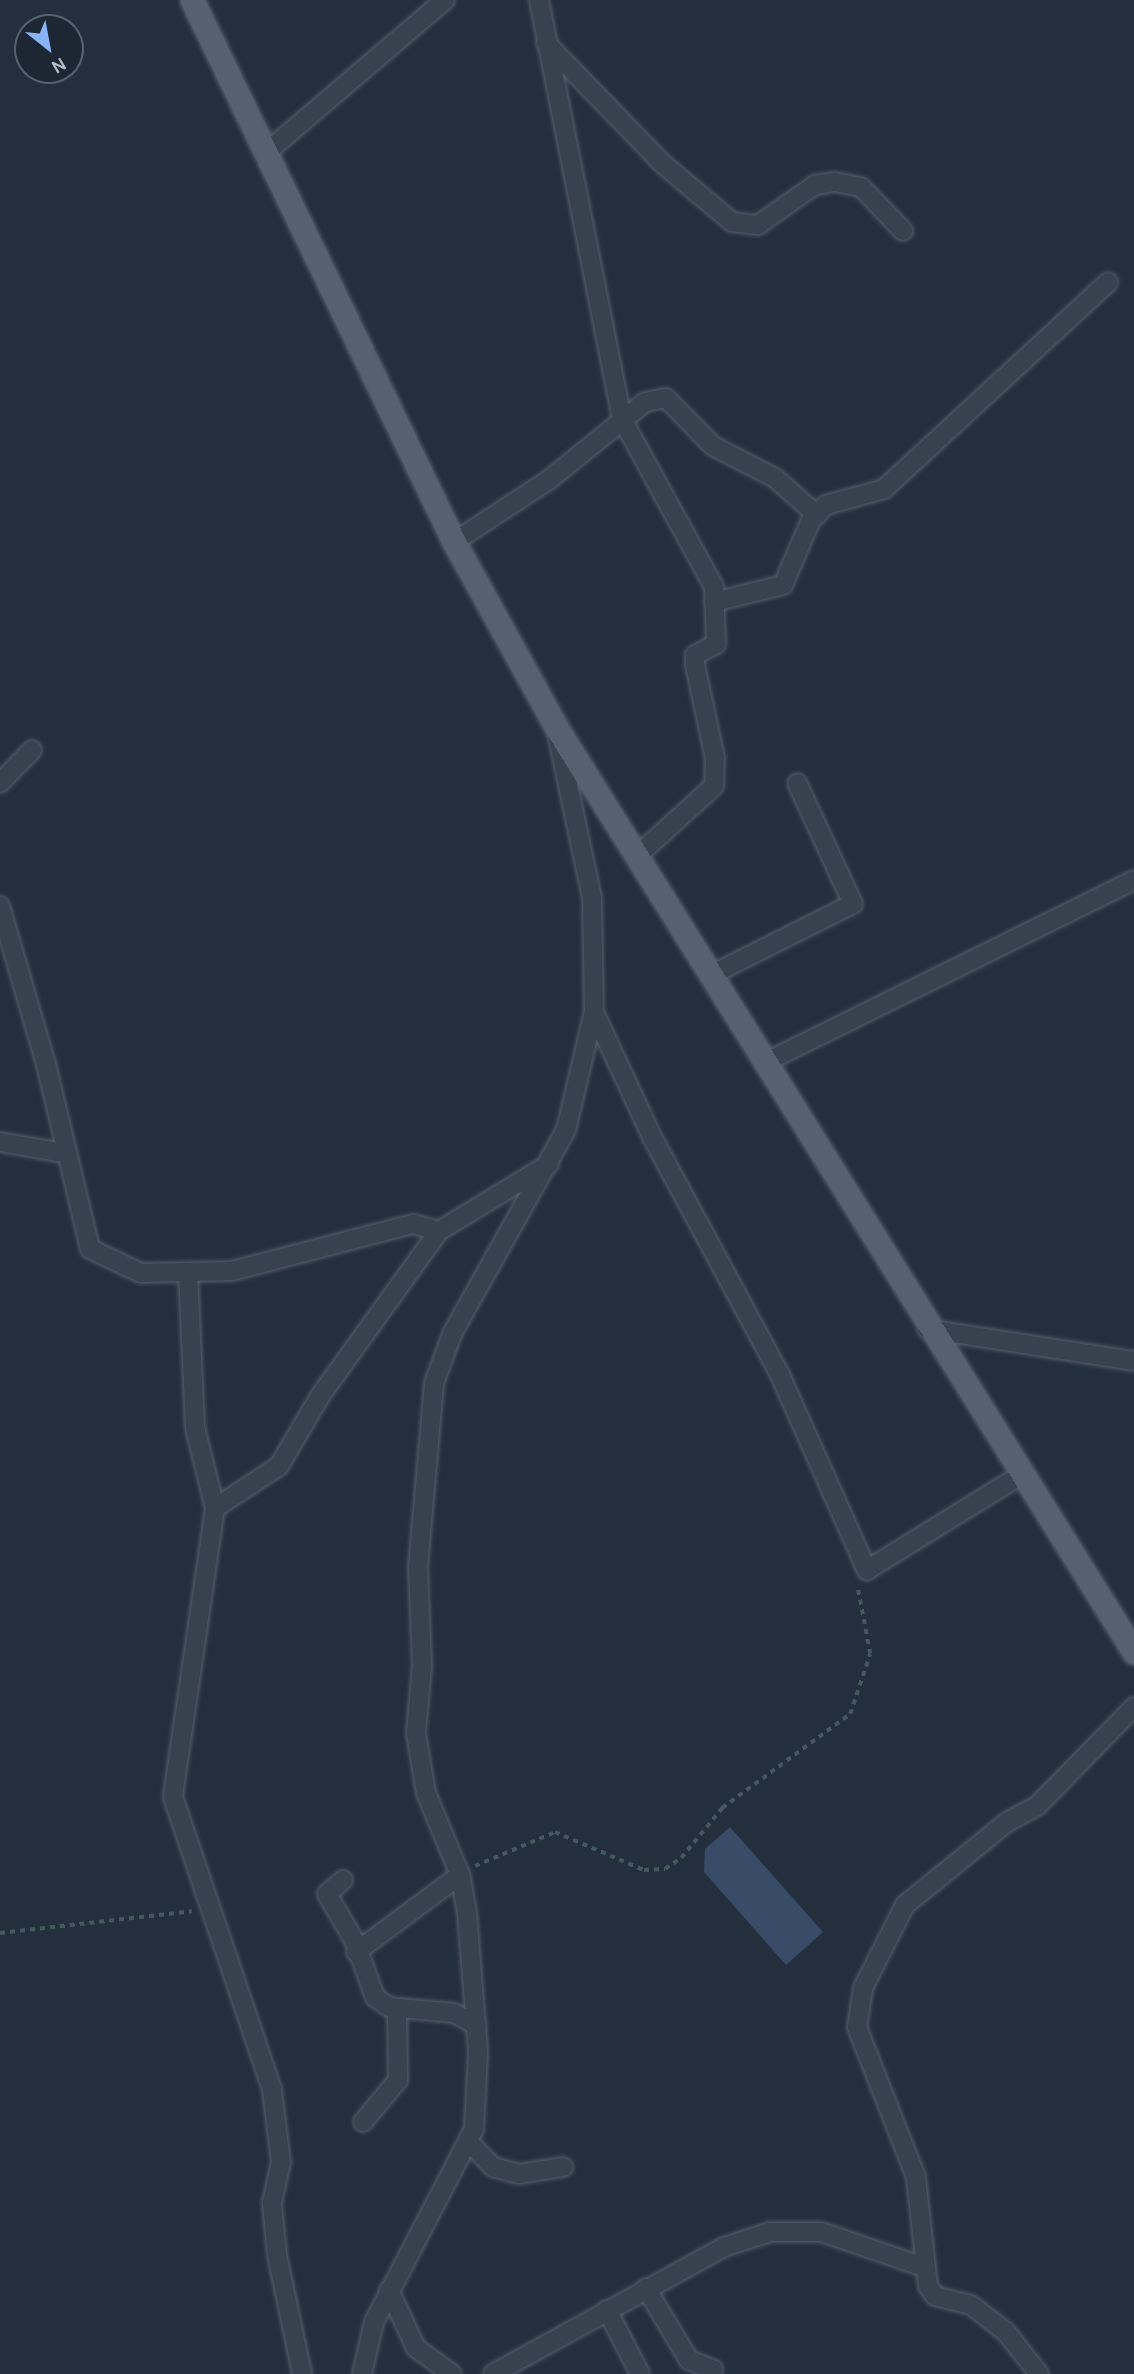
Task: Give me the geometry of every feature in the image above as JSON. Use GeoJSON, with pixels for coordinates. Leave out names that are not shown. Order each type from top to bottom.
{"type":"FeatureCollection","features":[{"type":"Feature","properties":{"kind":"main road"},"geometry":{"type":"LineString","coordinates":[[192,0],[268,151],[454,542],[556,727],[927,1329],[1134,1653]]}},
{"type":"Feature","properties":{"kind":"street"},"geometry":{"type":"LineString","coordinates":[[268,151],[445,0]]}},
{"type":"Feature","properties":{"kind":"street"},"geometry":{"type":"LineString","coordinates":[[539,0],[622,419],[714,587],[716,644],[695,655],[715,758],[714,786],[701,804],[635,858]]}},
{"type":"Feature","properties":{"kind":"street"},"geometry":{"type":"LineString","coordinates":[[546,43],[663,164],[732,222],[758,225],[816,185],[835,182],[861,187],[902,231]]}},
{"type":"Feature","properties":{"kind":"street"},"geometry":{"type":"LineString","coordinates":[[714,603],[783,585],[817,515],[826,505],[884,489],[1108,282]]}},
{"type":"Feature","properties":{"kind":"street"},"geometry":{"type":"LineString","coordinates":[[454,542],[550,479],[645,402],[666,398],[713,446],[775,478],[817,515]]}},
{"type":"Feature","properties":{"kind":"street"},"geometry":{"type":"LineString","coordinates":[[362,2374],[389,2290],[469,2142],[477,2026],[460,1875],[426,1793],[416,1733],[422,1666],[418,1567],[434,1383],[453,1332],[566,1130],[594,1012],[592,898],[556,727]]}},
{"type":"Feature","properties":{"kind":"street"},"geometry":{"type":"LineString","coordinates":[[0,783],[32,750]]}},
{"type":"Feature","properties":{"kind":"street"},"geometry":{"type":"LineString","coordinates":[[709,976],[853,904],[797,783]]}},
{"type":"Feature","properties":{"kind":"street"},"geometry":{"type":"LineString","coordinates":[[764,1063],[1134,880]]}},
{"type":"Feature","properties":{"kind":"street"},"geometry":{"type":"LineString","coordinates":[[0,906],[46,1064],[64,1153],[90,1249],[141,1273],[232,1271],[413,1224],[439,1231]]}},
{"type":"Feature","properties":{"kind":"street"},"geometry":{"type":"LineString","coordinates":[[594,1012],[652,1137],[780,1375],[867,1570],[1019,1476]]}},
{"type":"Feature","properties":{"kind":"street"},"geometry":{"type":"LineString","coordinates":[[0,1142],[64,1153]]}},
{"type":"Feature","properties":{"kind":"street"},"geometry":{"type":"LineString","coordinates":[[215,1508],[279,1466],[320,1396],[439,1231],[549,1164]]}},
{"type":"Feature","properties":{"kind":"street"},"geometry":{"type":"LineString","coordinates":[[188,1272],[195,1429],[215,1508],[173,1797],[208,1909],[272,2090],[281,2162],[272,2203],[277,2255],[302,2374]]}},
{"type":"Feature","properties":{"kind":"street"},"geometry":{"type":"LineString","coordinates":[[927,1329],[1134,1360]]}},
{"type":"Feature","properties":{"kind":"street"},"geometry":{"type":"LineString","coordinates":[[1039,2374],[1006,2332],[971,2305],[935,2296],[924,2267],[916,2177],[858,2027],[863,1988],[889,1925],[905,1905],[1007,1822],[1037,1806],[1134,1707]]}},
{"type":"Feature","properties":{"kind":"street"},"geometry":{"type":"LineString","coordinates":[[356,1952],[460,1875]]}},
{"type":"Feature","properties":{"kind":"street"},"geometry":{"type":"LineString","coordinates":[[343,1880],[327,1894],[375,1997],[397,2008],[437,2008],[477,2026]]}},
{"type":"Feature","properties":{"kind":"street"},"geometry":{"type":"LineString","coordinates":[[363,2122],[398,2080],[397,2008]]}},
{"type":"Feature","properties":{"kind":"street"},"geometry":{"type":"LineString","coordinates":[[469,2142],[493,2166],[519,2174],[563,2167]]}},
{"type":"Feature","properties":{"kind":"street"},"geometry":{"type":"LineString","coordinates":[[493,2374],[724,2247],[769,2232],[821,2232],[924,2267]]}},
{"type":"Feature","properties":{"kind":"street"},"geometry":{"type":"LineString","coordinates":[[646,2288],[689,2360],[713,2369]]}},
{"type":"Feature","properties":{"kind":"street"},"geometry":{"type":"LineString","coordinates":[[389,2290],[416,2348],[452,2374]]}},
{"type":"Feature","properties":{"kind":"street"},"geometry":{"type":"LineString","coordinates":[[607,2310],[640,2374]]}},
{"type":"Feature","properties":{"kind":"path"},"geometry":{"type":"LineString","coordinates":[[460,1875],[555,1832],[644,1870],[665,1870],[681,1858],[722,1808],[850,1714],[870,1654],[856,1581],[867,1570]]}},
{"type":"Feature","properties":{"kind":"path"},"geometry":{"type":"LineString","coordinates":[[0,1933],[208,1909]]}},
{"type":"Feature","properties":{"kind":"water"},"geometry":{"type":"Polygon","coordinates":[[[730,1827],[823,1932],[786,1965],[704,1872],[705,1849],[730,1827]]]}}]}
